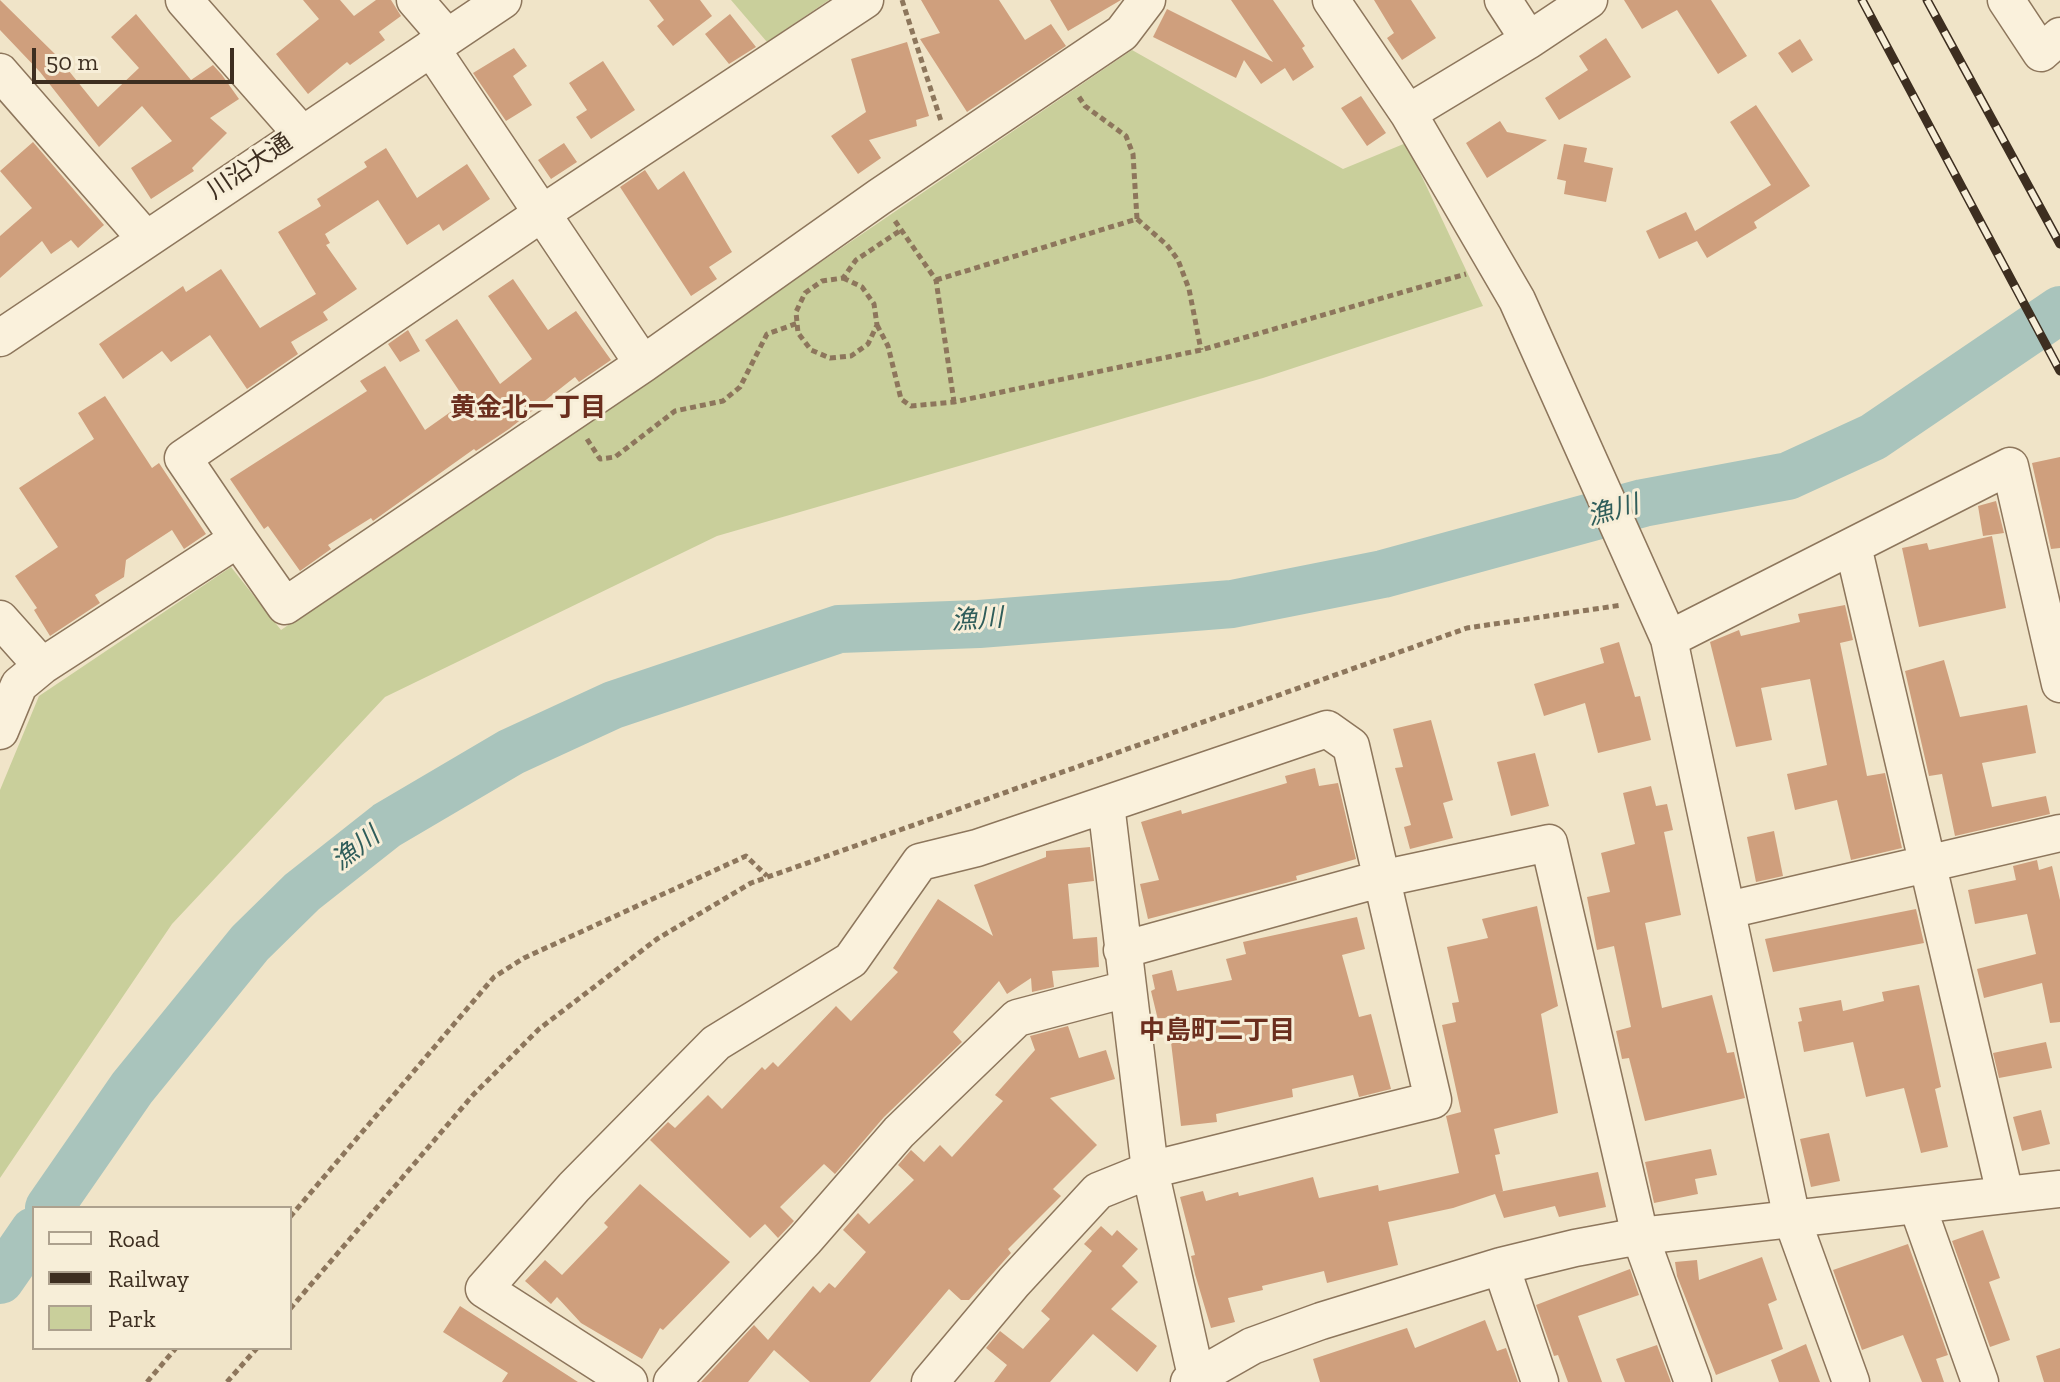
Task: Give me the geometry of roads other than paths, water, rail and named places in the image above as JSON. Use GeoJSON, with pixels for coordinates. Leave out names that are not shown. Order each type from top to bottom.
{"type":"FeatureCollection","features":[{"type":"Feature","properties":{"kind":"street"},"geometry":{"type":"LineString","coordinates":[[184,0],[301,133]]}},
{"type":"Feature","properties":{"kind":"street"},"geometry":{"type":"LineString","coordinates":[[415,0],[541,214],[643,364]]}},
{"type":"Feature","properties":{"kind":"street","name":"川沿大通"},"geometry":{"type":"LineString","coordinates":[[0,338],[503,0]]}},
{"type":"Feature","properties":{"kind":"street"},"geometry":{"type":"LineString","coordinates":[[865,0],[541,214],[183,458],[285,606],[643,364],[879,197],[1122,33],[1147,0]]}},
{"type":"Feature","properties":{"kind":"street"},"geometry":{"type":"LineString","coordinates":[[1331,0],[1408,113],[1517,300],[1669,639],[1792,1219],[1851,1382]]}},
{"type":"Feature","properties":{"kind":"street"},"geometry":{"type":"LineString","coordinates":[[1503,0],[1529,40]]}},
{"type":"Feature","properties":{"kind":"street"},"geometry":{"type":"LineString","coordinates":[[1408,113],[1589,0]]}},
{"type":"Feature","properties":{"kind":"street"},"geometry":{"type":"LineString","coordinates":[[2006,0],[2041,53],[2060,36]]}},
{"type":"Feature","properties":{"kind":"street"},"geometry":{"type":"LineString","coordinates":[[0,72],[145,238]]}},
{"type":"Feature","properties":{"kind":"street"},"geometry":{"type":"LineString","coordinates":[[1669,639],[2010,466],[2060,684]]}},
{"type":"Feature","properties":{"kind":"street"},"geometry":{"type":"LineString","coordinates":[[0,731],[19,685],[42,666],[238,539]]}},
{"type":"Feature","properties":{"kind":"street"},"geometry":{"type":"LineString","coordinates":[[1853,546],[2005,1194]]}},
{"type":"Feature","properties":{"kind":"street"},"geometry":{"type":"LineString","coordinates":[[0,619],[42,666]]}},
{"type":"Feature","properties":{"kind":"street"},"geometry":{"type":"LineString","coordinates":[[629,1382],[484,1289],[574,1187],[716,1043],[851,960],[920,862],[977,848],[1327,729],[1351,746],[1433,1100],[1150,1170],[1098,1191],[1014,1282],[930,1382]]}},
{"type":"Feature","properties":{"kind":"street"},"geometry":{"type":"LineString","coordinates":[[1106,804],[1150,1170],[1192,1379],[1252,1346],[1378,1301],[1501,1266],[1640,1236],[2060,1189]]}},
{"type":"Feature","properties":{"kind":"street"},"geometry":{"type":"LineString","coordinates":[[1728,910],[2060,833]]}},
{"type":"Feature","properties":{"kind":"street"},"geometry":{"type":"LineString","coordinates":[[1122,950],[1380,879],[1549,843],[1640,1236],[1693,1382]]}},
{"type":"Feature","properties":{"kind":"street"},"geometry":{"type":"LineString","coordinates":[[672,1382],[805,1240],[899,1132],[1017,1018],[1127,989]]}},
{"type":"Feature","properties":{"kind":"street"},"geometry":{"type":"LineString","coordinates":[[1917,1205],[1980,1382]]}},
{"type":"Feature","properties":{"kind":"street"},"geometry":{"type":"LineString","coordinates":[[1501,1266],[1540,1382]]}},
{"type":"Feature","properties":{"kind":"waterway","name":"漁川"},"geometry":{"type":"LineString","coordinates":[[50,1206],[132,1088],[250,943],[302,892],[387,825],[511,752],[613,705],[839,629],[979,624],[1232,604],[1383,574],[1643,503],[1788,476],[1873,437],[2060,310]]}},
{"type":"Feature","properties":{"kind":"waterway","name":"漁川"},"geometry":{"type":"LineString","coordinates":[[0,1280],[32,1234]]}},
{"type":"Feature","properties":{"kind":"railway"},"geometry":{"type":"LineString","coordinates":[[1862,0],[2060,371]]}},
{"type":"Feature","properties":{"kind":"railway"},"geometry":{"type":"LineString","coordinates":[[1927,0],[2060,244]]}},
{"type":"Feature","properties":{"kind":"district","name":"黄金北一丁目"},"geometry":{"type":"Point","coordinates":[528,409]}},
{"type":"Feature","properties":{"kind":"district","name":"中島町二丁目"},"geometry":{"type":"Point","coordinates":[1217,1032]}}]}
